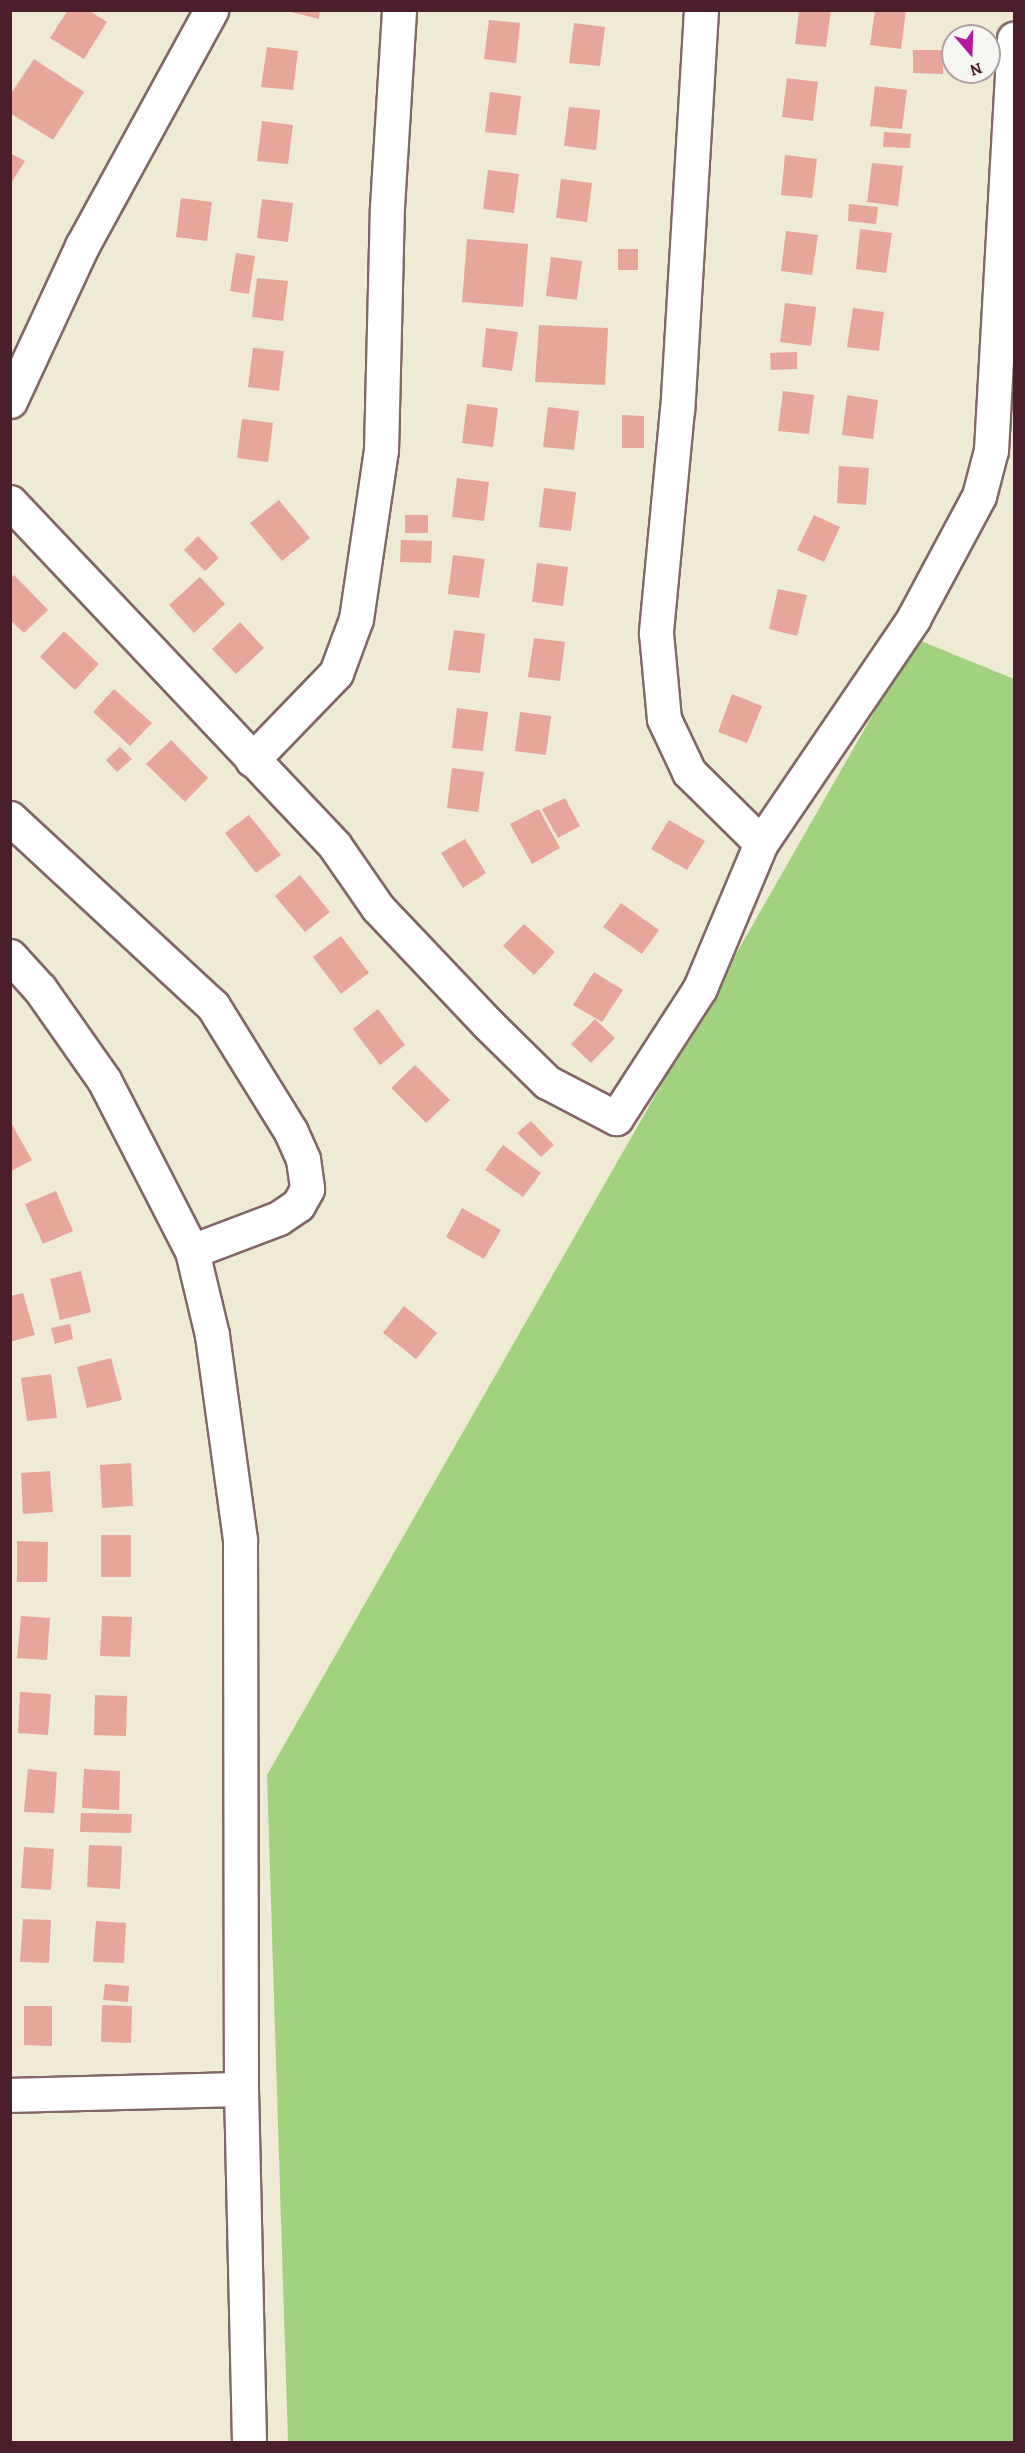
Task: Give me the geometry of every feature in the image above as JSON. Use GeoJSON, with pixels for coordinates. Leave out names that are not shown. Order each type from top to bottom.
{"type":"FeatureCollection","features":[{"type":"Feature","properties":{"kind":"street"},"geometry":{"type":"LineString","coordinates":[[10,401],[82,246],[211,10]]}},
{"type":"Feature","properties":{"kind":"street"},"geometry":{"type":"LineString","coordinates":[[252,760],[336,672],[356,619],[381,450],[387,207],[399,10]]}},
{"type":"Feature","properties":{"kind":"street"},"geometry":{"type":"LineString","coordinates":[[701,10],[678,409],[656,633],[664,719],[689,772],[761,843]]}},
{"type":"Feature","properties":{"kind":"street"},"geometry":{"type":"LineString","coordinates":[[10,502],[335,846],[378,908],[505,1041],[546,1082],[616,1118],[700,988],[761,843],[913,619],[979,496],[991,440],[1014,39]]}},
{"type":"Feature","properties":{"kind":"street"},"geometry":{"type":"LineString","coordinates":[[10,818],[213,1006],[291,1132],[303,1159],[307,1189],[298,1205],[279,1218],[192,1251]]}},
{"type":"Feature","properties":{"kind":"street"},"geometry":{"type":"LineString","coordinates":[[10,956],[40,989],[104,1080],[192,1251],[213,1335],[240,1539],[241,2089],[249,2442]]}},
{"type":"Feature","properties":{"kind":"street"},"geometry":{"type":"LineString","coordinates":[[10,2095],[241,2089]]}},
{"type":"Feature","properties":{"kind":"green space"},"geometry":{"type":"Polygon","coordinates":[[[916,639],[1014,679],[1014,2442],[288,2442],[267,1775],[916,639]]]}},
{"type":"Feature","properties":{"kind":"building"},"geometry":{"type":"Polygon","coordinates":[[[68,10],[88,10],[107,22],[84,59],[50,38],[68,10]]]}},
{"type":"Feature","properties":{"kind":"building"},"geometry":{"type":"Polygon","coordinates":[[[283,10],[320,10],[319,19],[283,10]]]}},
{"type":"Feature","properties":{"kind":"building"},"geometry":{"type":"Polygon","coordinates":[[[799,10],[831,10],[826,47],[795,44],[799,10]]]}},
{"type":"Feature","properties":{"kind":"building"},"geometry":{"type":"Polygon","coordinates":[[[875,10],[906,10],[901,49],[870,45],[875,10]]]}},
{"type":"Feature","properties":{"kind":"building"},"geometry":{"type":"Polygon","coordinates":[[[489,20],[520,23],[516,63],[484,59],[489,20]]]}},
{"type":"Feature","properties":{"kind":"building"},"geometry":{"type":"Polygon","coordinates":[[[574,23],[605,27],[600,66],[569,63],[574,23]]]}},
{"type":"Feature","properties":{"kind":"building"},"geometry":{"type":"Polygon","coordinates":[[[267,47],[298,51],[293,90],[261,87],[267,47]]]}},
{"type":"Feature","properties":{"kind":"building"},"geometry":{"type":"Polygon","coordinates":[[[913,50],[941,50],[941,74],[913,73],[913,50]]]}},
{"type":"Feature","properties":{"kind":"building"},"geometry":{"type":"Polygon","coordinates":[[[34,59],[84,92],[53,140],[10,113],[10,95],[34,59]]]}},
{"type":"Feature","properties":{"kind":"building"},"geometry":{"type":"Polygon","coordinates":[[[787,78],[818,82],[813,121],[782,117],[787,78]]]}},
{"type":"Feature","properties":{"kind":"building"},"geometry":{"type":"Polygon","coordinates":[[[875,86],[907,90],[902,129],[870,126],[875,86]]]}},
{"type":"Feature","properties":{"kind":"building"},"geometry":{"type":"Polygon","coordinates":[[[490,92],[521,96],[516,135],[485,132],[490,92]]]}},
{"type":"Feature","properties":{"kind":"building"},"geometry":{"type":"Polygon","coordinates":[[[569,107],[600,110],[596,150],[564,146],[569,107]]]}},
{"type":"Feature","properties":{"kind":"building"},"geometry":{"type":"Polygon","coordinates":[[[262,121],[293,125],[288,164],[257,161],[262,121]]]}},
{"type":"Feature","properties":{"kind":"building"},"geometry":{"type":"Polygon","coordinates":[[[884,132],[911,134],[910,148],[883,147],[884,132]]]}},
{"type":"Feature","properties":{"kind":"building"},"geometry":{"type":"Polygon","coordinates":[[[10,153],[25,161],[10,185],[10,153]]]}},
{"type":"Feature","properties":{"kind":"building"},"geometry":{"type":"Polygon","coordinates":[[[785,155],[817,159],[812,198],[781,195],[785,155]]]}},
{"type":"Feature","properties":{"kind":"building"},"geometry":{"type":"Polygon","coordinates":[[[872,163],[903,166],[898,206],[867,202],[872,163]]]}},
{"type":"Feature","properties":{"kind":"building"},"geometry":{"type":"Polygon","coordinates":[[[488,170],[519,174],[514,213],[483,209],[488,170]]]}},
{"type":"Feature","properties":{"kind":"building"},"geometry":{"type":"Polygon","coordinates":[[[561,179],[592,183],[587,222],[556,218],[561,179]]]}},
{"type":"Feature","properties":{"kind":"building"},"geometry":{"type":"Polygon","coordinates":[[[181,198],[212,202],[207,241],[176,237],[181,198]]]}},
{"type":"Feature","properties":{"kind":"building"},"geometry":{"type":"Polygon","coordinates":[[[262,199],[293,203],[288,242],[257,238],[262,199]]]}},
{"type":"Feature","properties":{"kind":"building"},"geometry":{"type":"Polygon","coordinates":[[[849,204],[878,207],[876,224],[848,221],[849,204]]]}},
{"type":"Feature","properties":{"kind":"building"},"geometry":{"type":"Polygon","coordinates":[[[860,229],[892,233],[886,273],[856,269],[860,229]]]}},
{"type":"Feature","properties":{"kind":"building"},"geometry":{"type":"Polygon","coordinates":[[[786,231],[818,235],[812,275],[781,271],[786,231]]]}},
{"type":"Feature","properties":{"kind":"building"},"geometry":{"type":"Polygon","coordinates":[[[467,239],[528,244],[523,307],[462,302],[467,239]]]}},
{"type":"Feature","properties":{"kind":"building"},"geometry":{"type":"Polygon","coordinates":[[[618,249],[638,249],[638,270],[618,270],[618,249]]]}},
{"type":"Feature","properties":{"kind":"building"},"geometry":{"type":"Polygon","coordinates":[[[236,253],[255,256],[249,294],[230,291],[236,253]]]}},
{"type":"Feature","properties":{"kind":"building"},"geometry":{"type":"Polygon","coordinates":[[[551,257],[582,261],[577,300],[546,296],[551,257]]]}},
{"type":"Feature","properties":{"kind":"building"},"geometry":{"type":"Polygon","coordinates":[[[257,278],[288,281],[283,321],[252,317],[257,278]]]}},
{"type":"Feature","properties":{"kind":"building"},"geometry":{"type":"Polygon","coordinates":[[[785,303],[816,307],[811,346],[780,342],[785,303]]]}},
{"type":"Feature","properties":{"kind":"building"},"geometry":{"type":"Polygon","coordinates":[[[853,308],[884,312],[879,351],[847,347],[853,308]]]}},
{"type":"Feature","properties":{"kind":"building"},"geometry":{"type":"Polygon","coordinates":[[[539,325],[608,328],[605,385],[535,382],[539,325]]]}},
{"type":"Feature","properties":{"kind":"building"},"geometry":{"type":"Polygon","coordinates":[[[486,328],[518,332],[512,371],[482,367],[486,328]]]}},
{"type":"Feature","properties":{"kind":"building"},"geometry":{"type":"Polygon","coordinates":[[[253,348],[284,351],[279,391],[248,387],[253,348]]]}},
{"type":"Feature","properties":{"kind":"building"},"geometry":{"type":"Polygon","coordinates":[[[797,352],[797,369],[771,370],[770,353],[797,352]]]}},
{"type":"Feature","properties":{"kind":"building"},"geometry":{"type":"Polygon","coordinates":[[[783,391],[814,395],[809,434],[778,431],[783,391]]]}},
{"type":"Feature","properties":{"kind":"building"},"geometry":{"type":"Polygon","coordinates":[[[847,395],[878,400],[873,439],[842,435],[847,395]]]}},
{"type":"Feature","properties":{"kind":"building"},"geometry":{"type":"Polygon","coordinates":[[[467,404],[498,408],[493,447],[462,443],[467,404]]]}},
{"type":"Feature","properties":{"kind":"building"},"geometry":{"type":"Polygon","coordinates":[[[548,407],[579,411],[574,450],[543,447],[548,407]]]}},
{"type":"Feature","properties":{"kind":"building"},"geometry":{"type":"Polygon","coordinates":[[[622,415],[644,416],[644,448],[622,448],[622,415]]]}},
{"type":"Feature","properties":{"kind":"building"},"geometry":{"type":"Polygon","coordinates":[[[242,419],[273,423],[268,462],[237,458],[242,419]]]}},
{"type":"Feature","properties":{"kind":"building"},"geometry":{"type":"Polygon","coordinates":[[[839,466],[869,468],[866,505],[837,503],[839,466]]]}},
{"type":"Feature","properties":{"kind":"building"},"geometry":{"type":"Polygon","coordinates":[[[457,478],[489,482],[484,521],[452,517],[457,478]]]}},
{"type":"Feature","properties":{"kind":"building"},"geometry":{"type":"Polygon","coordinates":[[[544,488],[576,492],[571,531],[539,527],[544,488]]]}},
{"type":"Feature","properties":{"kind":"building"},"geometry":{"type":"Polygon","coordinates":[[[279,500],[310,538],[282,561],[250,523],[279,500]]]}},
{"type":"Feature","properties":{"kind":"building"},"geometry":{"type":"Polygon","coordinates":[[[405,515],[428,515],[428,533],[405,533],[405,515]]]}},
{"type":"Feature","properties":{"kind":"building"},"geometry":{"type":"Polygon","coordinates":[[[814,515],[840,527],[824,562],[797,550],[814,515]]]}},
{"type":"Feature","properties":{"kind":"building"},"geometry":{"type":"Polygon","coordinates":[[[198,536],[219,558],[205,571],[184,550],[198,536]]]}},
{"type":"Feature","properties":{"kind":"building"},"geometry":{"type":"Polygon","coordinates":[[[401,540],[432,541],[431,563],[400,562],[401,540]]]}},
{"type":"Feature","properties":{"kind":"building"},"geometry":{"type":"Polygon","coordinates":[[[453,555],[485,559],[479,598],[448,594],[453,555]]]}},
{"type":"Feature","properties":{"kind":"building"},"geometry":{"type":"Polygon","coordinates":[[[537,563],[568,567],[563,606],[532,602],[537,563]]]}},
{"type":"Feature","properties":{"kind":"building"},"geometry":{"type":"Polygon","coordinates":[[[14,575],[48,610],[24,633],[10,620],[10,579],[14,575]]]}},
{"type":"Feature","properties":{"kind":"building"},"geometry":{"type":"Polygon","coordinates":[[[200,577],[225,604],[194,633],[169,605],[200,577]]]}},
{"type":"Feature","properties":{"kind":"building"},"geometry":{"type":"Polygon","coordinates":[[[778,589],[807,595],[797,636],[769,629],[778,589]]]}},
{"type":"Feature","properties":{"kind":"building"},"geometry":{"type":"Polygon","coordinates":[[[240,622],[264,648],[236,674],[212,649],[240,622]]]}},
{"type":"Feature","properties":{"kind":"building"},"geometry":{"type":"Polygon","coordinates":[[[454,630],[485,634],[480,673],[448,670],[454,630]]]}},
{"type":"Feature","properties":{"kind":"building"},"geometry":{"type":"Polygon","coordinates":[[[64,631],[99,664],[75,690],[40,657],[64,631]]]}},
{"type":"Feature","properties":{"kind":"building"},"geometry":{"type":"Polygon","coordinates":[[[534,638],[565,642],[560,681],[528,677],[534,638]]]}},
{"type":"Feature","properties":{"kind":"building"},"geometry":{"type":"Polygon","coordinates":[[[114,689],[152,723],[130,746],[93,712],[114,689]]]}},
{"type":"Feature","properties":{"kind":"building"},"geometry":{"type":"Polygon","coordinates":[[[732,694],[762,706],[747,743],[718,732],[732,694]]]}},
{"type":"Feature","properties":{"kind":"building"},"geometry":{"type":"Polygon","coordinates":[[[457,708],[488,712],[483,751],[452,748],[457,708]]]}},
{"type":"Feature","properties":{"kind":"building"},"geometry":{"type":"Polygon","coordinates":[[[520,712],[551,716],[546,755],[515,751],[520,712]]]}},
{"type":"Feature","properties":{"kind":"building"},"geometry":{"type":"Polygon","coordinates":[[[171,740],[208,778],[185,802],[146,764],[171,740]]]}},
{"type":"Feature","properties":{"kind":"building"},"geometry":{"type":"Polygon","coordinates":[[[120,747],[132,759],[117,772],[106,760],[120,747]]]}},
{"type":"Feature","properties":{"kind":"building"},"geometry":{"type":"Polygon","coordinates":[[[452,768],[484,772],[478,812],[447,808],[452,768]]]}},
{"type":"Feature","properties":{"kind":"building"},"geometry":{"type":"Polygon","coordinates":[[[565,798],[580,826],[558,838],[542,809],[565,798]]]}},
{"type":"Feature","properties":{"kind":"building"},"geometry":{"type":"Polygon","coordinates":[[[539,809],[560,848],[532,864],[510,824],[539,809]]]}},
{"type":"Feature","properties":{"kind":"building"},"geometry":{"type":"Polygon","coordinates":[[[249,815],[281,855],[256,873],[225,833],[249,815]]]}},
{"type":"Feature","properties":{"kind":"building"},"geometry":{"type":"Polygon","coordinates":[[[669,820],[705,841],[687,870],[651,849],[669,820]]]}},
{"type":"Feature","properties":{"kind":"building"},"geometry":{"type":"Polygon","coordinates":[[[465,839],[486,873],[463,888],[441,853],[465,839]]]}},
{"type":"Feature","properties":{"kind":"building"},"geometry":{"type":"Polygon","coordinates":[[[300,875],[330,912],[305,932],[275,896],[300,875]]]}},
{"type":"Feature","properties":{"kind":"building"},"geometry":{"type":"Polygon","coordinates":[[[621,903],[659,930],[642,954],[603,927],[621,903]]]}},
{"type":"Feature","properties":{"kind":"building"},"geometry":{"type":"Polygon","coordinates":[[[524,924],[555,952],[534,975],[503,946],[524,924]]]}},
{"type":"Feature","properties":{"kind":"building"},"geometry":{"type":"Polygon","coordinates":[[[341,936],[369,973],[341,994],[313,957],[341,936]]]}},
{"type":"Feature","properties":{"kind":"building"},"geometry":{"type":"Polygon","coordinates":[[[594,972],[623,990],[602,1022],[573,1005],[594,972]]]}},
{"type":"Feature","properties":{"kind":"building"},"geometry":{"type":"Polygon","coordinates":[[[378,1009],[405,1045],[380,1065],[353,1029],[378,1009]]]}},
{"type":"Feature","properties":{"kind":"building"},"geometry":{"type":"Polygon","coordinates":[[[595,1019],[615,1038],[591,1063],[571,1044],[595,1019]]]}},
{"type":"Feature","properties":{"kind":"building"},"geometry":{"type":"Polygon","coordinates":[[[415,1065],[450,1100],[426,1123],[391,1088],[415,1065]]]}},
{"type":"Feature","properties":{"kind":"building"},"geometry":{"type":"Polygon","coordinates":[[[10,1121],[32,1160],[10,1172],[10,1121]]]}},
{"type":"Feature","properties":{"kind":"building"},"geometry":{"type":"Polygon","coordinates":[[[531,1121],[554,1145],[541,1157],[517,1133],[531,1121]]]}},
{"type":"Feature","properties":{"kind":"building"},"geometry":{"type":"Polygon","coordinates":[[[503,1145],[541,1173],[523,1197],[485,1170],[503,1145]]]}},
{"type":"Feature","properties":{"kind":"building"},"geometry":{"type":"Polygon","coordinates":[[[56,1191],[73,1231],[43,1244],[25,1204],[56,1191]]]}},
{"type":"Feature","properties":{"kind":"building"},"geometry":{"type":"Polygon","coordinates":[[[462,1208],[501,1230],[484,1259],[446,1237],[462,1208]]]}},
{"type":"Feature","properties":{"kind":"building"},"geometry":{"type":"Polygon","coordinates":[[[81,1271],[91,1312],[60,1320],[50,1279],[81,1271]]]}},
{"type":"Feature","properties":{"kind":"building"},"geometry":{"type":"Polygon","coordinates":[[[23,1293],[35,1335],[10,1342],[10,1296],[23,1293]]]}},
{"type":"Feature","properties":{"kind":"building"},"geometry":{"type":"Polygon","coordinates":[[[404,1306],[437,1333],[416,1359],[383,1333],[404,1306]]]}},
{"type":"Feature","properties":{"kind":"building"},"geometry":{"type":"Polygon","coordinates":[[[70,1324],[73,1339],[55,1344],[51,1328],[70,1324]]]}},
{"type":"Feature","properties":{"kind":"building"},"geometry":{"type":"Polygon","coordinates":[[[111,1358],[122,1400],[87,1408],[77,1367],[111,1358]]]}},
{"type":"Feature","properties":{"kind":"building"},"geometry":{"type":"Polygon","coordinates":[[[51,1374],[57,1418],[27,1421],[21,1378],[51,1374]]]}},
{"type":"Feature","properties":{"kind":"building"},"geometry":{"type":"Polygon","coordinates":[[[131,1463],[133,1506],[102,1508],[100,1465],[131,1463]]]}},
{"type":"Feature","properties":{"kind":"building"},"geometry":{"type":"Polygon","coordinates":[[[50,1471],[53,1512],[23,1514],[21,1473],[50,1471]]]}},
{"type":"Feature","properties":{"kind":"building"},"geometry":{"type":"Polygon","coordinates":[[[101,1535],[131,1535],[131,1577],[101,1577],[101,1535]]]}},
{"type":"Feature","properties":{"kind":"building"},"geometry":{"type":"Polygon","coordinates":[[[17,1541],[48,1542],[47,1582],[17,1582],[17,1541]]]}},
{"type":"Feature","properties":{"kind":"building"},"geometry":{"type":"Polygon","coordinates":[[[21,1616],[50,1618],[47,1660],[17,1658],[21,1616]]]}},
{"type":"Feature","properties":{"kind":"building"},"geometry":{"type":"Polygon","coordinates":[[[102,1616],[132,1617],[130,1657],[100,1656],[102,1616]]]}},
{"type":"Feature","properties":{"kind":"building"},"geometry":{"type":"Polygon","coordinates":[[[20,1692],[51,1694],[48,1735],[18,1733],[20,1692]]]}},
{"type":"Feature","properties":{"kind":"building"},"geometry":{"type":"Polygon","coordinates":[[[95,1695],[127,1696],[126,1736],[94,1735],[95,1695]]]}},
{"type":"Feature","properties":{"kind":"building"},"geometry":{"type":"Polygon","coordinates":[[[28,1769],[57,1772],[54,1813],[24,1812],[28,1769]]]}},
{"type":"Feature","properties":{"kind":"building"},"geometry":{"type":"Polygon","coordinates":[[[84,1769],[120,1771],[119,1810],[82,1808],[84,1769]]]}},
{"type":"Feature","properties":{"kind":"building"},"geometry":{"type":"Polygon","coordinates":[[[81,1813],[132,1814],[131,1833],[80,1832],[81,1813]]]}},
{"type":"Feature","properties":{"kind":"building"},"geometry":{"type":"Polygon","coordinates":[[[89,1845],[122,1846],[120,1889],[87,1887],[89,1845]]]}},
{"type":"Feature","properties":{"kind":"building"},"geometry":{"type":"Polygon","coordinates":[[[24,1847],[54,1849],[51,1890],[21,1888],[24,1847]]]}},
{"type":"Feature","properties":{"kind":"building"},"geometry":{"type":"Polygon","coordinates":[[[23,1919],[51,1920],[49,1963],[20,1962],[23,1919]]]}},
{"type":"Feature","properties":{"kind":"building"},"geometry":{"type":"Polygon","coordinates":[[[96,1921],[126,1923],[124,1963],[93,1962],[96,1921]]]}},
{"type":"Feature","properties":{"kind":"building"},"geometry":{"type":"Polygon","coordinates":[[[105,1984],[129,1986],[128,2002],[103,2000],[105,1984]]]}},
{"type":"Feature","properties":{"kind":"building"},"geometry":{"type":"Polygon","coordinates":[[[102,2005],[132,2006],[131,2043],[101,2042],[102,2005]]]}},
{"type":"Feature","properties":{"kind":"building"},"geometry":{"type":"Polygon","coordinates":[[[24,2006],[52,2006],[52,2046],[24,2045],[24,2006]]]}}]}
